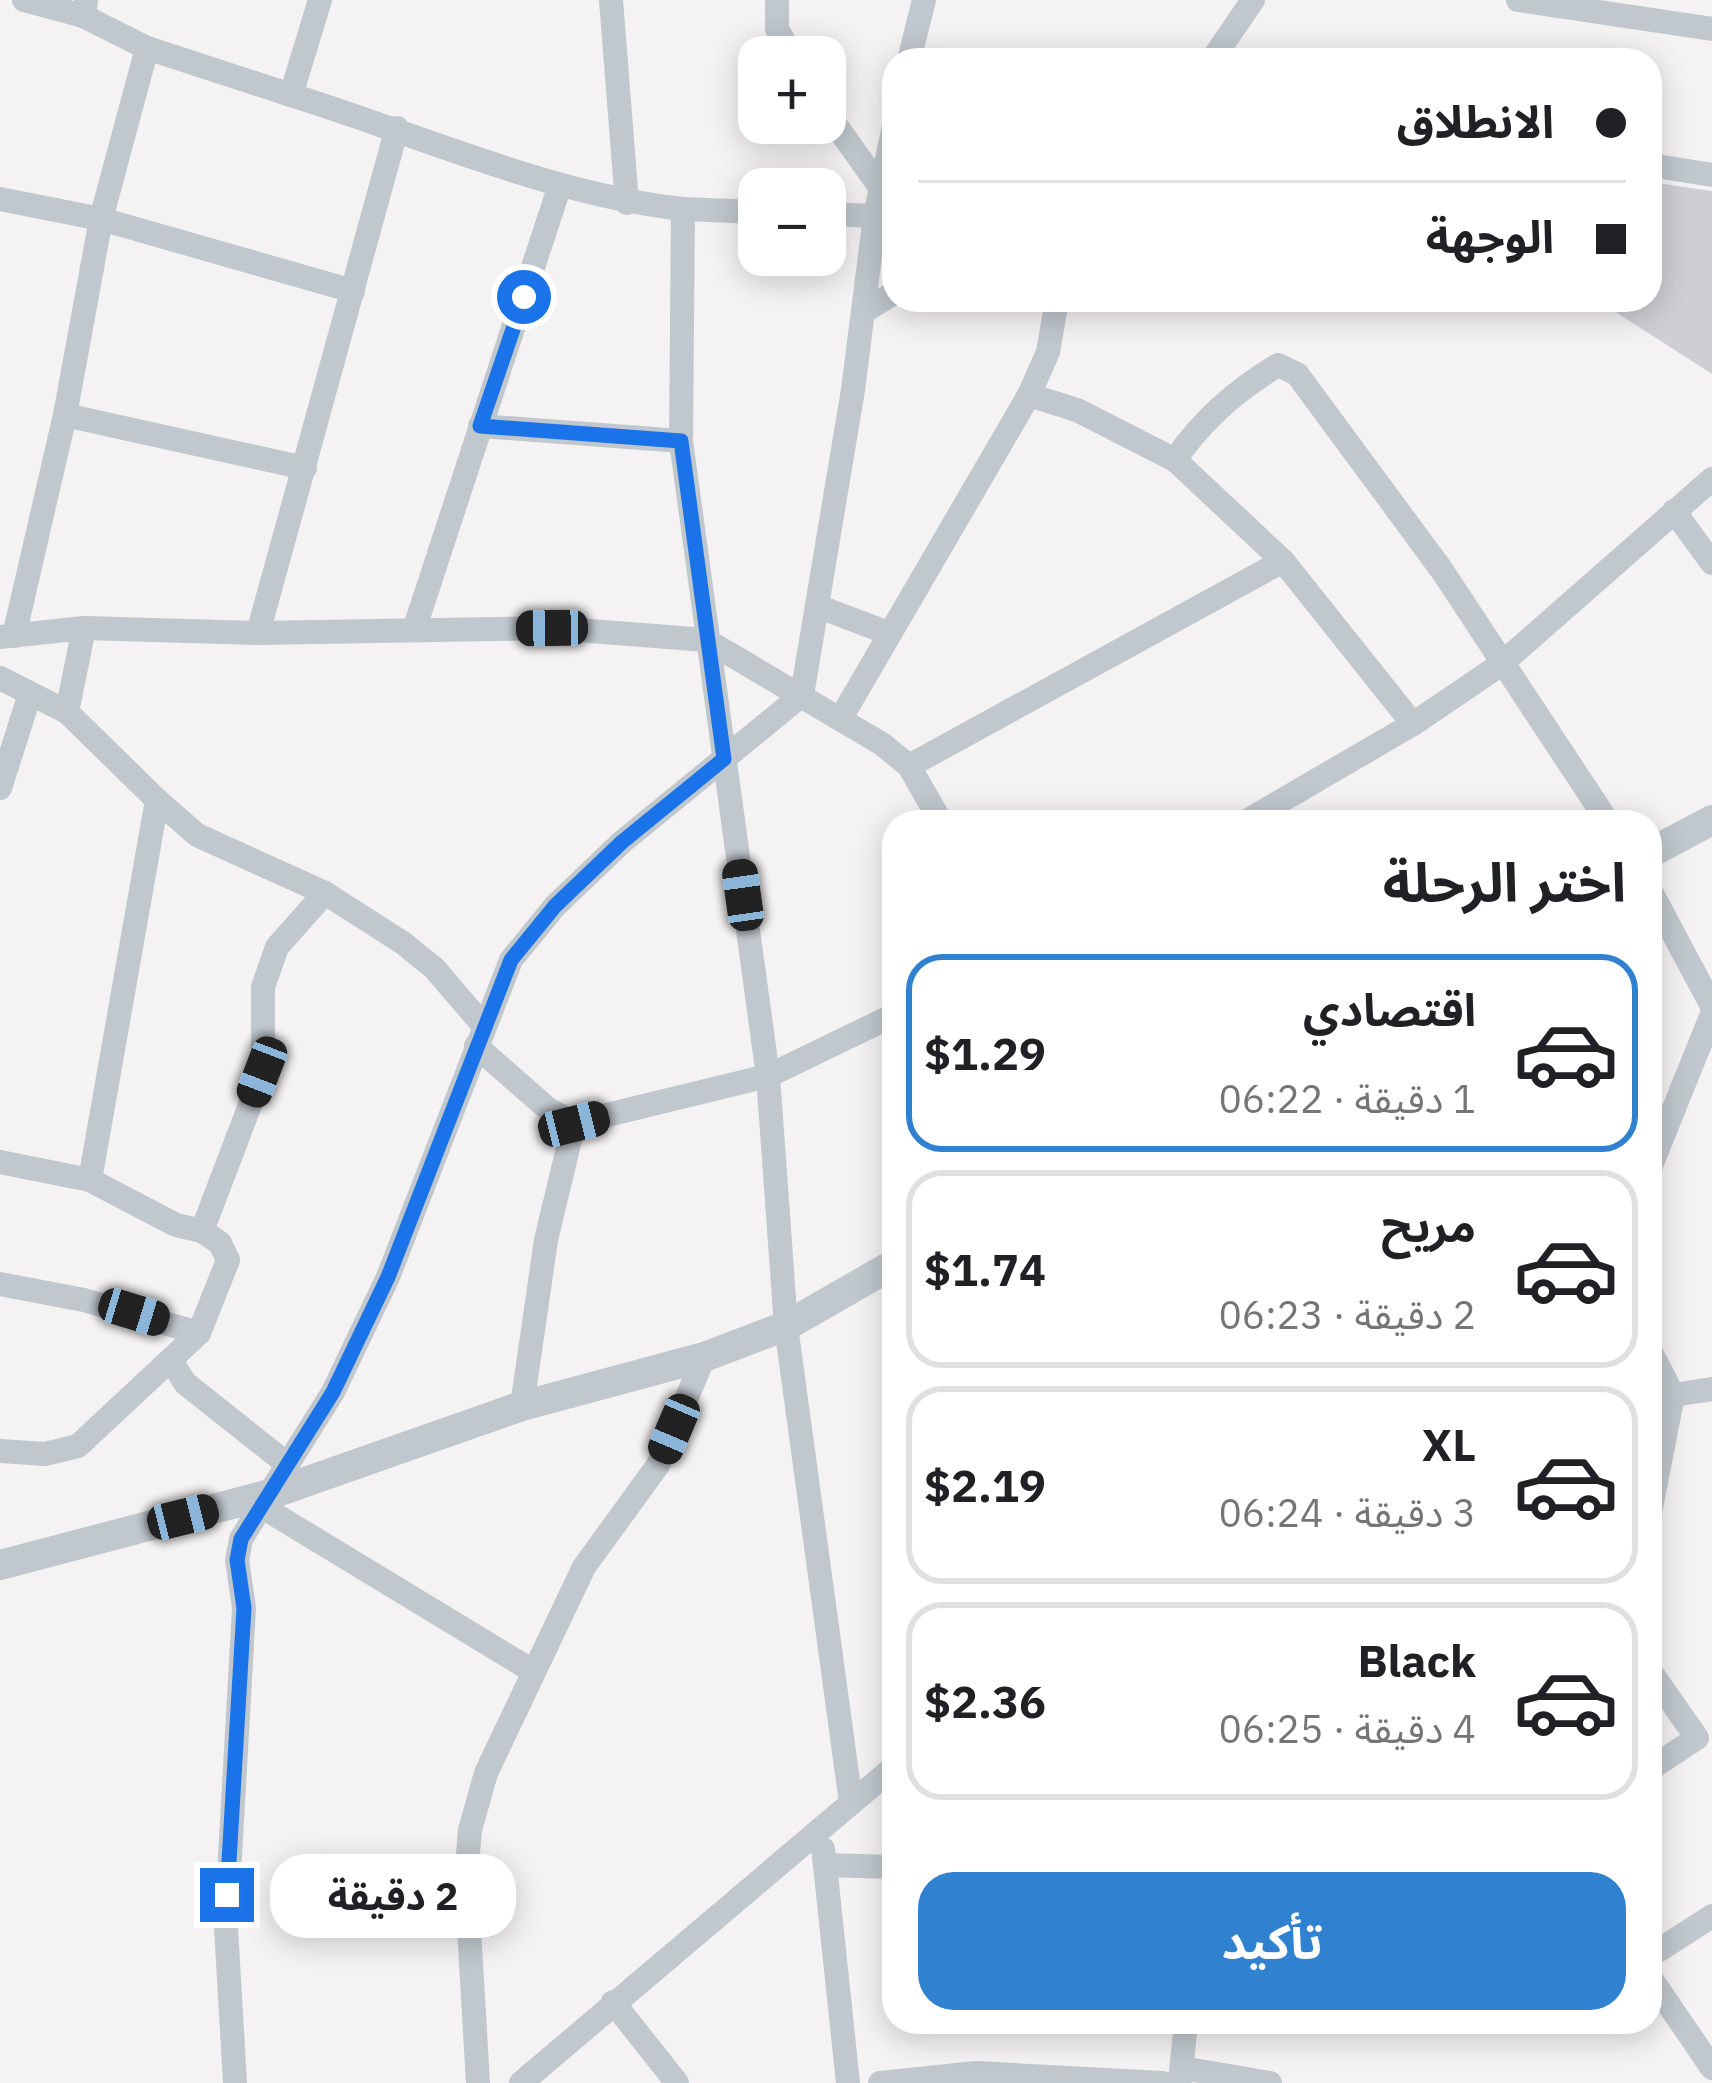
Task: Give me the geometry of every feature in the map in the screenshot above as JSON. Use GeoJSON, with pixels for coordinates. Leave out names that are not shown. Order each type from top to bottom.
{"type":"FeatureCollection","features":[{"type":"Feature","properties":{"kind":"street"},"geometry":{"type":"LineString","coordinates":[[24,0],[84,8],[147,48],[560,185],[627,203],[738,211]]}},
{"type":"Feature","properties":{"kind":"street"},"geometry":{"type":"LineString","coordinates":[[291,94],[320,0]]}},
{"type":"Feature","properties":{"kind":"street"},"geometry":{"type":"LineString","coordinates":[[611,0],[627,203]]}},
{"type":"Feature","properties":{"kind":"street"},"geometry":{"type":"LineString","coordinates":[[777,0],[781,36]]}},
{"type":"Feature","properties":{"kind":"street"},"geometry":{"type":"LineString","coordinates":[[912,48],[923,0]]}},
{"type":"Feature","properties":{"kind":"street"},"geometry":{"type":"LineString","coordinates":[[1220,48],[1253,0]]}},
{"type":"Feature","properties":{"kind":"street"},"geometry":{"type":"LineString","coordinates":[[1518,0],[1712,29]]}},
{"type":"Feature","properties":{"kind":"street"},"geometry":{"type":"LineString","coordinates":[[147,48],[101,218],[65,415],[7,637],[84,628],[258,633],[552,628],[706,640],[841,718],[909,766],[933,810]]}},
{"type":"Feature","properties":{"kind":"street"},"geometry":{"type":"LineString","coordinates":[[258,633],[397,128]]}},
{"type":"Feature","properties":{"kind":"street"},"geometry":{"type":"LineString","coordinates":[[846,139],[880,187]]}},
{"type":"Feature","properties":{"kind":"street"},"geometry":{"type":"LineString","coordinates":[[1662,167],[1712,176]]}},
{"type":"Feature","properties":{"kind":"street"},"geometry":{"type":"LineString","coordinates":[[236,2083],[226,1928],[244,1608],[237,1560],[241,1539],[333,1392],[388,1277],[511,960],[555,906],[622,842],[802,695],[882,178]]}},
{"type":"Feature","properties":{"kind":"street"},"geometry":{"type":"LineString","coordinates":[[414,630],[560,185]]}},
{"type":"Feature","properties":{"kind":"street"},"geometry":{"type":"LineString","coordinates":[[0,199],[101,218],[353,291]]}},
{"type":"Feature","properties":{"kind":"street"},"geometry":{"type":"LineString","coordinates":[[683,209],[681,441],[768,1076],[786,1326],[851,1803]]}},
{"type":"Feature","properties":{"kind":"street"},"geometry":{"type":"LineString","coordinates":[[846,215],[875,216]]}},
{"type":"Feature","properties":{"kind":"street"},"geometry":{"type":"LineString","coordinates":[[863,312],[882,300]]}},
{"type":"Feature","properties":{"kind":"street"},"geometry":{"type":"LineString","coordinates":[[841,718],[1029,395],[1048,352],[1056,312]]}},
{"type":"Feature","properties":{"kind":"street"},"geometry":{"type":"LineString","coordinates":[[1175,460],[1190,438],[1241,389],[1278,365],[1298,374],[1441,569],[1600,810]]}},
{"type":"Feature","properties":{"kind":"street"},"geometry":{"type":"LineString","coordinates":[[1029,395],[1077,410],[1175,460],[1283,561],[1413,724]]}},
{"type":"Feature","properties":{"kind":"street"},"geometry":{"type":"LineString","coordinates":[[65,415],[304,468]]}},
{"type":"Feature","properties":{"kind":"street"},"geometry":{"type":"LineString","coordinates":[[480,426],[681,441]]}},
{"type":"Feature","properties":{"kind":"street"},"geometry":{"type":"LineString","coordinates":[[1266,810],[1413,724],[1500,665],[1712,478]]}},
{"type":"Feature","properties":{"kind":"street"},"geometry":{"type":"LineString","coordinates":[[1674,511],[1712,563]]}},
{"type":"Feature","properties":{"kind":"street"},"geometry":{"type":"LineString","coordinates":[[909,766],[1283,561]]}},
{"type":"Feature","properties":{"kind":"street"},"geometry":{"type":"LineString","coordinates":[[817,606],[888,633]]}},
{"type":"Feature","properties":{"kind":"street"},"geometry":{"type":"LineString","coordinates":[[67,712],[84,628]]}},
{"type":"Feature","properties":{"kind":"street"},"geometry":{"type":"LineString","coordinates":[[0,678],[67,712],[196,835],[325,893],[434,968],[479,1036],[548,1109],[574,1124],[768,1076],[882,1021]]}},
{"type":"Feature","properties":{"kind":"street"},"geometry":{"type":"LineString","coordinates":[[0,788],[30,694]]}},
{"type":"Feature","properties":{"kind":"street"},"geometry":{"type":"LineString","coordinates":[[90,1180],[157,800]]}},
{"type":"Feature","properties":{"kind":"street"},"geometry":{"type":"LineString","coordinates":[[1662,847],[1712,820]]}},
{"type":"Feature","properties":{"kind":"street"},"geometry":{"type":"LineString","coordinates":[[202,1231],[262,1072],[263,987],[277,946],[325,893]]}},
{"type":"Feature","properties":{"kind":"street"},"geometry":{"type":"LineString","coordinates":[[1662,913],[1712,1010],[1662,1137]]}},
{"type":"Feature","properties":{"kind":"street"},"geometry":{"type":"LineString","coordinates":[[522,1406],[538,1284],[574,1124]]}},
{"type":"Feature","properties":{"kind":"street"},"geometry":{"type":"LineString","coordinates":[[0,1162],[90,1180],[176,1225],[202,1231],[220,1243],[228,1260],[199,1333],[78,1446],[45,1454],[0,1451]]}},
{"type":"Feature","properties":{"kind":"street"},"geometry":{"type":"LineString","coordinates":[[0,1564],[269,1501],[522,1406],[704,1357],[786,1326],[882,1272]]}},
{"type":"Feature","properties":{"kind":"street"},"geometry":{"type":"LineString","coordinates":[[0,1284],[84,1300],[199,1333]]}},
{"type":"Feature","properties":{"kind":"street"},"geometry":{"type":"LineString","coordinates":[[478,2083],[466,1877],[470,1830],[486,1773],[531,1670],[584,1567],[658,1465],[704,1357]]}},
{"type":"Feature","properties":{"kind":"street"},"geometry":{"type":"LineString","coordinates":[[172,1362],[185,1384],[287,1464]]}},
{"type":"Feature","properties":{"kind":"street"},"geometry":{"type":"LineString","coordinates":[[1662,1373],[1673,1395],[1662,1451]]}},
{"type":"Feature","properties":{"kind":"street"},"geometry":{"type":"LineString","coordinates":[[1673,1395],[1712,1388]]}},
{"type":"Feature","properties":{"kind":"street"},"geometry":{"type":"LineString","coordinates":[[269,1501],[531,1670]]}},
{"type":"Feature","properties":{"kind":"street"},"geometry":{"type":"LineString","coordinates":[[1662,1685],[1705,1733],[1662,1761]]}},
{"type":"Feature","properties":{"kind":"street"},"geometry":{"type":"LineString","coordinates":[[521,2083],[882,1777]]}},
{"type":"Feature","properties":{"kind":"street"},"geometry":{"type":"LineString","coordinates":[[821,1829],[848,2083]]}},
{"type":"Feature","properties":{"kind":"street"},"geometry":{"type":"LineString","coordinates":[[825,1864],[882,1866]]}},
{"type":"Feature","properties":{"kind":"street"},"geometry":{"type":"LineString","coordinates":[[1662,1948],[1712,1916]]}},
{"type":"Feature","properties":{"kind":"street"},"geometry":{"type":"LineString","coordinates":[[1662,1997],[1712,2068]]}},
{"type":"Feature","properties":{"kind":"street"},"geometry":{"type":"LineString","coordinates":[[613,2002],[677,2083]]}},
{"type":"Feature","properties":{"kind":"street"},"geometry":{"type":"LineString","coordinates":[[1175,2078],[1184,2034]]}},
{"type":"Feature","properties":{"kind":"street"},"geometry":{"type":"LineString","coordinates":[[880,2083],[976,2073],[1270,2083]]}},
{"type":"Feature","properties":{"kind":"building"},"geometry":{"type":"Polygon","coordinates":[[[1662,184],[1712,191],[1712,374],[1616,312],[1662,312],[1662,184]]]}},
{"type":"Feature","properties":{"kind":"route"},"geometry":{"type":"LineString","coordinates":[[227,1895],[244,1608],[237,1560],[241,1539],[333,1392],[388,1277],[511,960],[555,906],[622,842],[724,759],[681,441],[480,426],[524,297]]}}]}
